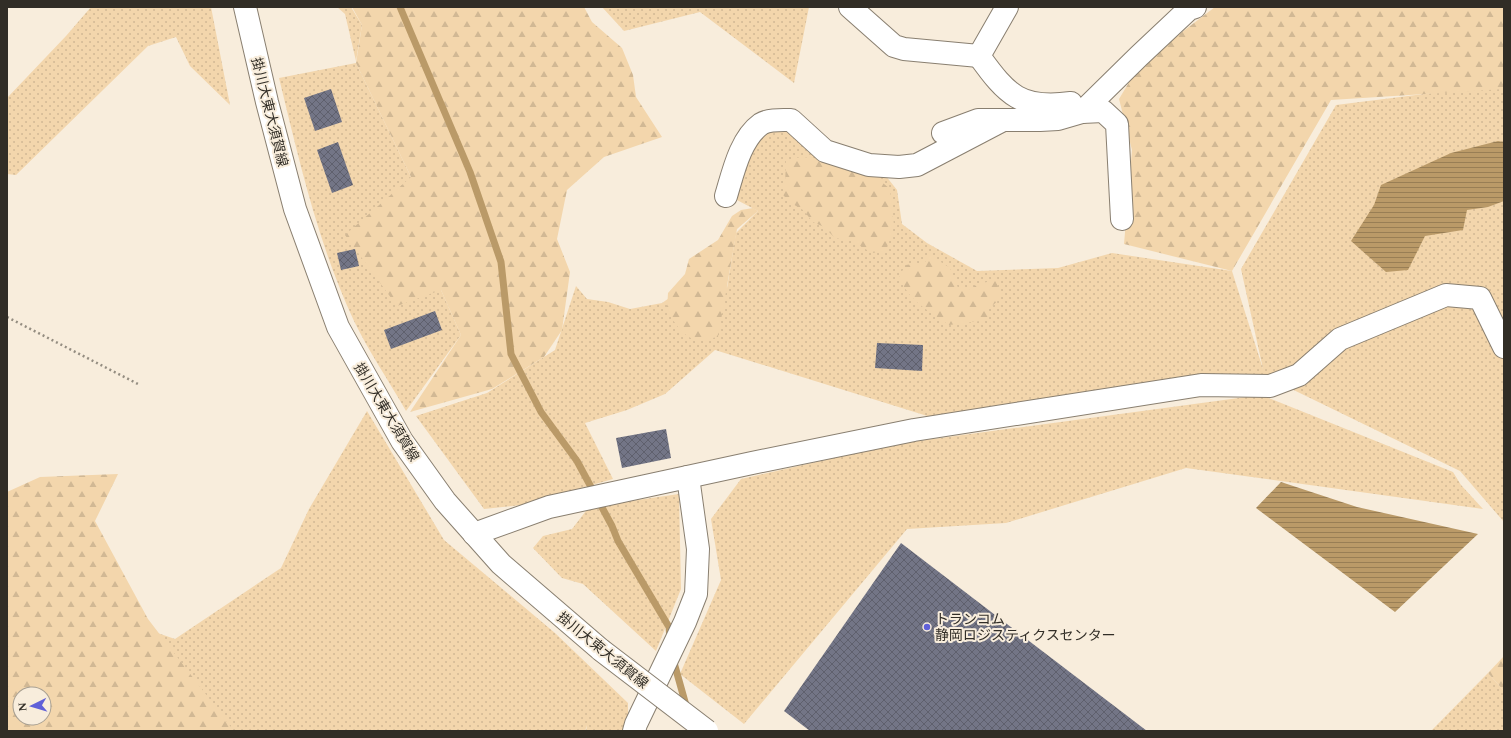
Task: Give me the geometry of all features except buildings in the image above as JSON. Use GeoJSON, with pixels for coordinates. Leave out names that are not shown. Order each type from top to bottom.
{"type":"FeatureCollection","features":[{"type":"Feature","properties":{"kind":"street","name":"掛川大東大須賀線"},"geometry":{"type":"LineString","coordinates":[[245,7],[267,102],[295,209],[338,327],[402,441],[445,501],[501,564],[602,650],[707,731]]}},
{"type":"Feature","properties":{"kind":"street"},"geometry":{"type":"LineString","coordinates":[[850,7],[894,46],[904,49],[979,56],[994,77],[1012,96],[1030,103],[1048,106],[1088,106],[1103,111],[1117,124],[1122,219]]}},
{"type":"Feature","properties":{"kind":"street"},"geometry":{"type":"LineString","coordinates":[[979,56],[1007,7]]}},
{"type":"Feature","properties":{"kind":"street"},"geometry":{"type":"LineString","coordinates":[[944,133],[978,120],[1052,119],[1088,106],[1146,48],[1189,9],[1195,7]]}},
{"type":"Feature","properties":{"kind":"street"},"geometry":{"type":"LineString","coordinates":[[726,196],[744,145],[762,124],[776,120],[791,120],[824,151],[869,165],[899,167],[917,165],[1003,120]]}},
{"type":"Feature","properties":{"kind":"street"},"geometry":{"type":"LineString","coordinates":[[474,534],[549,508],[688,477],[938,426],[1201,385],[1270,386],[1299,375],[1340,340],[1446,295],[1480,298],[1504,347]]}},
{"type":"Feature","properties":{"kind":"street"},"geometry":{"type":"LineString","coordinates":[[634,731],[685,622],[696,594],[698,550],[688,477]]}},
{"type":"Feature","properties":{"kind":"path"},"geometry":{"type":"LineString","coordinates":[[7,317],[138,384]]}},
{"type":"Feature","properties":{"kind":"green space"},"geometry":{"type":"Polygon","coordinates":[[[91,7],[211,7],[230,105],[190,66],[176,37],[148,46],[16,175],[7,174],[7,98],[66,36],[91,7]]]}},
{"type":"Feature","properties":{"kind":"green space"},"geometry":{"type":"Polygon","coordinates":[[[337,7],[351,7],[362,25],[356,61],[345,14],[337,7]]]}},
{"type":"Feature","properties":{"kind":"green space"},"geometry":{"type":"Polygon","coordinates":[[[352,7],[584,7],[592,22],[622,48],[633,75],[636,97],[662,137],[604,157],[567,190],[557,239],[570,272],[562,330],[544,357],[492,389],[410,412],[461,335],[441,290],[397,306],[345,235],[411,177],[356,63],[362,25],[352,7]]]}},
{"type":"Feature","properties":{"kind":"green space"},"geometry":{"type":"Polygon","coordinates":[[[602,7],[809,7],[794,83],[700,12],[624,31],[602,7]]]}},
{"type":"Feature","properties":{"kind":"green space"},"geometry":{"type":"Polygon","coordinates":[[[1215,7],[1504,7],[1504,89],[1331,100],[1232,271],[1124,244],[1132,150],[1119,99],[1140,64],[1215,7]]]}},
{"type":"Feature","properties":{"kind":"green space"},"geometry":{"type":"Polygon","coordinates":[[[356,63],[411,177],[441,290],[461,335],[406,411],[360,333],[341,292],[310,201],[279,78],[356,63]]]}},
{"type":"Feature","properties":{"kind":"green space"},"geometry":{"type":"Polygon","coordinates":[[[1504,84],[1504,522],[1460,471],[1265,376],[953,424],[715,350],[665,394],[627,410],[585,423],[613,479],[521,505],[484,509],[416,416],[487,393],[555,350],[576,286],[587,299],[608,302],[630,309],[662,303],[717,265],[727,288],[736,233],[758,211],[733,198],[744,145],[786,120],[878,166],[897,190],[902,224],[927,243],[977,271],[1058,268],[1112,253],[1232,271],[1263,369],[1241,269],[1336,105],[1504,84]]]}},
{"type":"Feature","properties":{"kind":"green space"},"geometry":{"type":"Polygon","coordinates":[[[801,157],[814,158],[847,170],[858,162],[890,189],[894,226],[886,251],[872,253],[852,241],[835,238],[824,227],[813,222],[803,210],[791,203],[783,195],[786,160],[801,157]]]}},
{"type":"Feature","properties":{"kind":"green space"},"geometry":{"type":"Polygon","coordinates":[[[753,208],[758,211],[737,229],[718,337],[695,341],[682,332],[672,319],[667,309],[668,293],[685,274],[689,259],[718,240],[732,216],[741,210],[753,208]]]}},
{"type":"Feature","properties":{"kind":"green space"},"geometry":{"type":"Polygon","coordinates":[[[930,255],[950,268],[958,288],[968,290],[978,284],[996,280],[999,299],[989,307],[988,320],[949,325],[913,299],[903,285],[899,276],[906,265],[925,262],[930,255]]]}},
{"type":"Feature","properties":{"kind":"green space"},"geometry":{"type":"Polygon","coordinates":[[[1261,395],[1453,472],[1461,485],[1483,509],[1186,468],[1006,523],[907,529],[744,724],[680,674],[721,580],[711,519],[741,479],[896,444],[1261,395]]]}},
{"type":"Feature","properties":{"kind":"green space"},"geometry":{"type":"Polygon","coordinates":[[[367,411],[444,540],[555,633],[628,703],[628,731],[586,731],[587,725],[585,731],[231,731],[143,628],[175,639],[281,568],[309,509],[367,411]]]}},
{"type":"Feature","properties":{"kind":"green space"},"geometry":{"type":"Polygon","coordinates":[[[118,474],[95,521],[148,619],[234,731],[7,731],[7,492],[40,477],[118,474]]]}},
{"type":"Feature","properties":{"kind":"green space"},"geometry":{"type":"Polygon","coordinates":[[[679,494],[681,589],[656,651],[583,584],[562,578],[533,548],[543,536],[572,529],[589,507],[679,494]]]}},
{"type":"Feature","properties":{"kind":"green space"},"geometry":{"type":"Polygon","coordinates":[[[1504,656],[1504,691],[1488,673],[1504,656]]]}},
{"type":"Feature","properties":{"kind":"green space"},"geometry":{"type":"Polygon","coordinates":[[[1488,673],[1504,691],[1504,731],[1431,731],[1488,673]]]}},
{"type":"Feature","properties":{"kind":"shaded area"},"geometry":{"type":"Polygon","coordinates":[[[1498,141],[1504,142],[1504,201],[1488,207],[1467,210],[1463,230],[1425,236],[1408,270],[1386,272],[1351,241],[1374,205],[1381,185],[1451,153],[1498,141]]]}},
{"type":"Feature","properties":{"kind":"shaded area"},"geometry":{"type":"Polygon","coordinates":[[[1281,482],[1357,507],[1478,534],[1395,612],[1256,508],[1281,482]]]}},
{"type":"Feature","properties":{"kind":"waterway"},"geometry":{"type":"LineString","coordinates":[[400,7],[470,172],[501,262],[511,354],[541,412],[577,461],[612,526],[618,541],[669,627],[670,639]]}},
{"type":"Feature","properties":{"kind":"waterway"},"geometry":{"type":"LineString","coordinates":[[673,659],[687,709]]}},
{"type":"Feature","properties":{"kind":"place","name":"トランコム 静岡ロジスティクスセンター"},"geometry":{"type":"Point","coordinates":[927,627]}}]}
